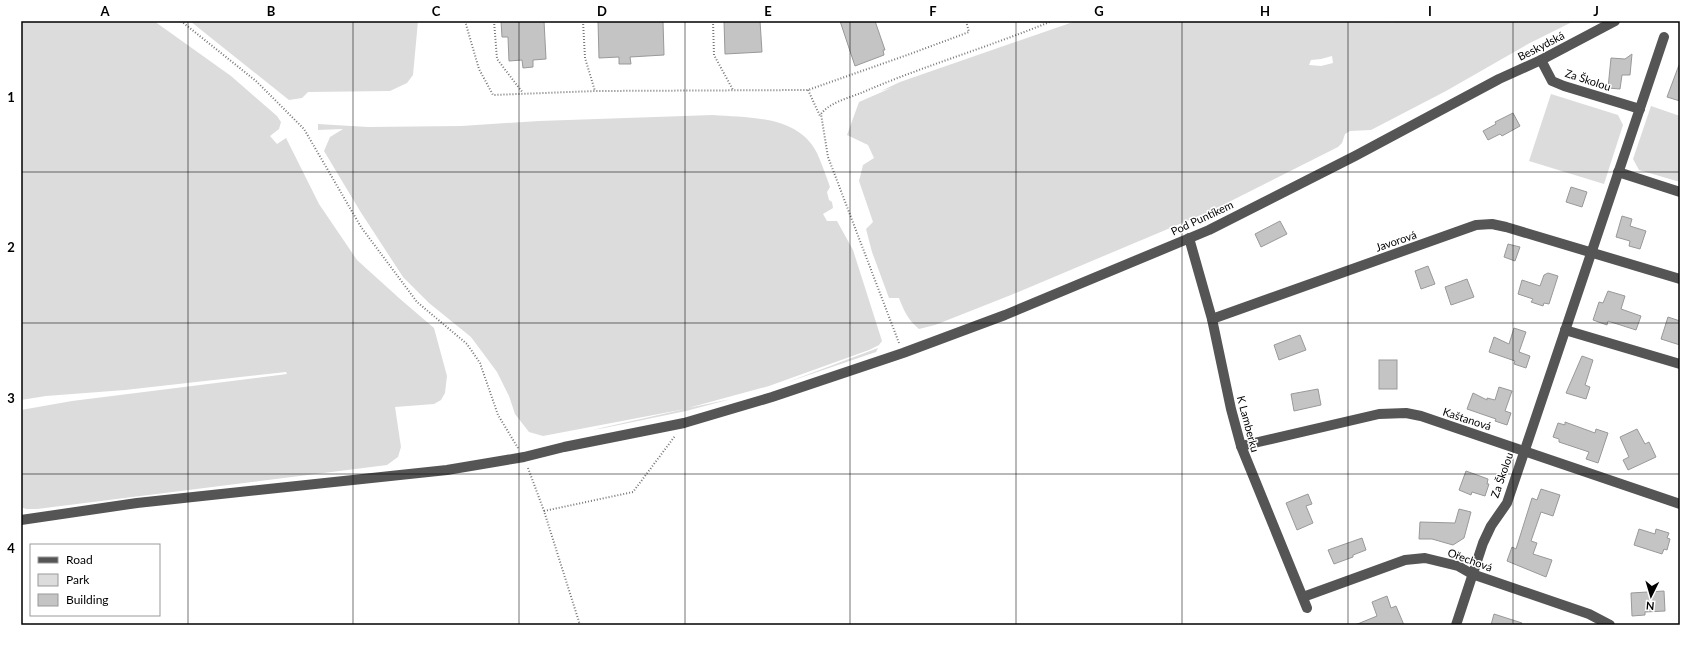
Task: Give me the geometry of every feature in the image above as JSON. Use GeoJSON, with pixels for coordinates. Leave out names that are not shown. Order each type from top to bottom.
{"type":"FeatureCollection","features":[{"type":"Feature","properties":{"kind":"street","name":"Beskydská"},"geometry":{"type":"LineString","coordinates":[[1499,79],[1540,60],[1615,21]]}},
{"type":"Feature","properties":{"kind":"street","name":"Za Školou"},"geometry":{"type":"LineString","coordinates":[[1456,625],[1483,543],[1491,526],[1507,503],[1664,37]]}},
{"type":"Feature","properties":{"kind":"street","name":"Za Školou"},"geometry":{"type":"LineString","coordinates":[[1540,60],[1552,80],[1564,86],[1640,109]]}},
{"type":"Feature","properties":{"kind":"street","name":"Pod Puntíkem"},"geometry":{"type":"LineString","coordinates":[[21,520],[137,504],[447,470],[524,457],[564,447],[684,423],[772,397],[903,353],[1005,315],[1209,230],[1355,156],[1499,79]]}},
{"type":"Feature","properties":{"kind":"street"},"geometry":{"type":"LineString","coordinates":[[1618,172],[1680,192]]}},
{"type":"Feature","properties":{"kind":"street","name":"Javorová"},"geometry":{"type":"LineString","coordinates":[[1212,319],[1476,225],[1492,224],[1506,227],[1591,252]]}},
{"type":"Feature","properties":{"kind":"street","name":"K Lamberku"},"geometry":{"type":"LineString","coordinates":[[1188,238],[1212,319],[1231,409],[1241,446],[1307,608]]}},
{"type":"Feature","properties":{"kind":"street"},"geometry":{"type":"LineString","coordinates":[[1591,252],[1680,279]]}},
{"type":"Feature","properties":{"kind":"street"},"geometry":{"type":"LineString","coordinates":[[1565,330],[1680,364]]}},
{"type":"Feature","properties":{"kind":"street","name":"Kaštanová"},"geometry":{"type":"LineString","coordinates":[[1241,446],[1379,414],[1395,412],[1406,413],[1422,416],[1680,504]]}},
{"type":"Feature","properties":{"kind":"street","name":"Ořechová"},"geometry":{"type":"LineString","coordinates":[[1303,597],[1405,560],[1425,558],[1458,566],[1472,574],[1589,614],[1605,624]]}},
{"type":"Feature","properties":{"kind":"path"},"geometry":{"type":"LineString","coordinates":[[181,21],[256,81],[304,129],[361,227],[417,302],[467,344],[480,363],[498,415],[524,457],[544,511],[580,625]]}},
{"type":"Feature","properties":{"kind":"path"},"geometry":{"type":"LineString","coordinates":[[465,21],[479,69],[493,94],[595,91],[808,90],[969,32],[966,21]]}},
{"type":"Feature","properties":{"kind":"path"},"geometry":{"type":"LineString","coordinates":[[494,21],[497,59],[523,93]]}},
{"type":"Feature","properties":{"kind":"path"},"geometry":{"type":"LineString","coordinates":[[583,21],[585,58],[595,91]]}},
{"type":"Feature","properties":{"kind":"path"},"geometry":{"type":"LineString","coordinates":[[712,21],[714,55],[733,90]]}},
{"type":"Feature","properties":{"kind":"path"},"geometry":{"type":"LineString","coordinates":[[820,117],[822,113],[833,106],[898,77],[1012,37],[1052,21]]}},
{"type":"Feature","properties":{"kind":"path"},"geometry":{"type":"LineString","coordinates":[[808,90],[820,117],[828,157],[903,353]]}},
{"type":"Feature","properties":{"kind":"path"},"geometry":{"type":"LineString","coordinates":[[544,511],[633,492],[684,423]]}},
{"type":"Feature","properties":{"kind":"green space"},"geometry":{"type":"Polygon","coordinates":[[[21,21],[154,21],[231,76],[277,116],[281,122],[279,129],[270,136],[277,144],[286,138],[319,204],[357,260],[434,328],[447,376],[445,393],[441,400],[434,404],[395,407],[401,447],[398,457],[387,465],[37,509],[26,509],[21,507],[21,410],[72,401],[287,374],[286,372],[125,390],[46,396],[21,400],[21,21]]]}},
{"type":"Feature","properties":{"kind":"green space"},"geometry":{"type":"Polygon","coordinates":[[[190,21],[418,21],[413,75],[407,83],[390,91],[308,92],[302,98],[289,100],[190,21]]]}},
{"type":"Feature","properties":{"kind":"green space"},"geometry":{"type":"Polygon","coordinates":[[[1076,21],[1389,21],[1392,23],[1395,21],[1574,21],[1528,44],[1446,91],[1371,130],[1350,131],[1345,134],[1342,143],[1338,147],[1213,210],[1011,295],[935,325],[919,329],[907,315],[899,298],[889,298],[872,252],[866,229],[873,222],[859,181],[863,165],[874,158],[868,145],[847,135],[859,102],[891,88],[881,91],[900,82],[1076,21]],[[1332,56],[1311,60],[1309,65],[1321,66],[1333,63],[1332,56]]]}},
{"type":"Feature","properties":{"kind":"green space"},"geometry":{"type":"Polygon","coordinates":[[[1551,94],[1618,115],[1623,125],[1604,184],[1529,161],[1551,94]]]}},
{"type":"Feature","properties":{"kind":"green space"},"geometry":{"type":"Polygon","coordinates":[[[1651,106],[1680,116],[1680,182],[1639,170],[1633,159],[1651,106]]]}},
{"type":"Feature","properties":{"kind":"green space"},"geometry":{"type":"Polygon","coordinates":[[[713,115],[757,118],[771,121],[798,131],[809,141],[817,153],[830,187],[827,192],[833,208],[823,214],[827,221],[837,221],[853,250],[882,341],[879,345],[869,350],[769,386],[688,408],[731,399],[686,411],[604,428],[592,430],[685,409],[543,436],[529,432],[515,414],[509,396],[497,372],[471,337],[429,303],[403,277],[360,211],[324,151],[330,137],[343,129],[318,130],[318,124],[368,127],[461,126],[539,121],[713,115]]]}},
{"type":"Feature","properties":{"kind":"green space"},"geometry":{"type":"Polygon","coordinates":[[[878,348],[876,352],[785,383],[878,348]]]}},
{"type":"Feature","properties":{"kind":"building"},"geometry":{"type":"Polygon","coordinates":[[[501,21],[544,21],[546,59],[533,60],[533,67],[523,68],[522,60],[509,61],[508,37],[502,37],[501,21]]]}},
{"type":"Feature","properties":{"kind":"building"},"geometry":{"type":"Polygon","coordinates":[[[598,21],[663,21],[664,55],[630,57],[631,64],[619,64],[619,57],[599,58],[598,21]]]}},
{"type":"Feature","properties":{"kind":"building"},"geometry":{"type":"Polygon","coordinates":[[[724,21],[760,21],[762,52],[725,54],[724,21]]]}},
{"type":"Feature","properties":{"kind":"building"},"geometry":{"type":"Polygon","coordinates":[[[840,21],[875,21],[885,50],[883,50],[884,55],[855,66],[840,21]]]}},
{"type":"Feature","properties":{"kind":"building"},"geometry":{"type":"Polygon","coordinates":[[[1632,54],[1630,75],[1622,75],[1620,89],[1608,88],[1611,58],[1625,59],[1632,54]]]}},
{"type":"Feature","properties":{"kind":"building"},"geometry":{"type":"Polygon","coordinates":[[[1679,65],[1680,66],[1680,101],[1667,97],[1679,65]]]}},
{"type":"Feature","properties":{"kind":"building"},"geometry":{"type":"Polygon","coordinates":[[[1513,113],[1520,126],[1502,136],[1500,134],[1488,140],[1483,131],[1496,124],[1495,122],[1513,113]]]}},
{"type":"Feature","properties":{"kind":"building"},"geometry":{"type":"Polygon","coordinates":[[[1571,187],[1587,192],[1582,207],[1566,202],[1571,187]]]}},
{"type":"Feature","properties":{"kind":"building"},"geometry":{"type":"Polygon","coordinates":[[[1622,216],[1632,219],[1630,226],[1646,231],[1640,249],[1629,246],[1630,241],[1616,237],[1622,216]]]}},
{"type":"Feature","properties":{"kind":"building"},"geometry":{"type":"Polygon","coordinates":[[[1280,221],[1287,234],[1261,247],[1255,234],[1280,221]]]}},
{"type":"Feature","properties":{"kind":"building"},"geometry":{"type":"Polygon","coordinates":[[[1508,244],[1520,247],[1515,261],[1504,257],[1508,244]]]}},
{"type":"Feature","properties":{"kind":"building"},"geometry":{"type":"Polygon","coordinates":[[[1428,266],[1435,284],[1421,289],[1415,271],[1428,266]]]}},
{"type":"Feature","properties":{"kind":"building"},"geometry":{"type":"Polygon","coordinates":[[[1548,273],[1558,276],[1549,304],[1544,303],[1543,306],[1531,302],[1533,299],[1518,294],[1522,280],[1540,286],[1544,275],[1548,273]]]}},
{"type":"Feature","properties":{"kind":"building"},"geometry":{"type":"Polygon","coordinates":[[[1467,279],[1474,297],[1451,305],[1445,287],[1467,279]]]}},
{"type":"Feature","properties":{"kind":"building"},"geometry":{"type":"Polygon","coordinates":[[[1608,291],[1625,296],[1621,309],[1641,316],[1636,330],[1608,321],[1607,325],[1593,320],[1599,302],[1603,303],[1608,291]]]}},
{"type":"Feature","properties":{"kind":"building"},"geometry":{"type":"Polygon","coordinates":[[[1668,317],[1680,321],[1680,345],[1661,339],[1668,317]]]}},
{"type":"Feature","properties":{"kind":"building"},"geometry":{"type":"Polygon","coordinates":[[[1514,328],[1526,332],[1519,352],[1530,356],[1526,368],[1514,364],[1515,361],[1489,352],[1494,337],[1509,344],[1514,328]]]}},
{"type":"Feature","properties":{"kind":"building"},"geometry":{"type":"Polygon","coordinates":[[[1300,335],[1306,350],[1279,360],[1274,345],[1300,335]]]}},
{"type":"Feature","properties":{"kind":"building"},"geometry":{"type":"Polygon","coordinates":[[[1582,356],[1593,360],[1585,385],[1590,387],[1586,399],[1566,393],[1582,356]]]}},
{"type":"Feature","properties":{"kind":"building"},"geometry":{"type":"Polygon","coordinates":[[[1379,360],[1397,360],[1397,389],[1379,389],[1379,360]]]}},
{"type":"Feature","properties":{"kind":"building"},"geometry":{"type":"Polygon","coordinates":[[[1499,387],[1512,391],[1505,411],[1511,413],[1507,425],[1495,421],[1496,419],[1467,409],[1473,393],[1487,400],[1487,398],[1495,400],[1499,387]]]}},
{"type":"Feature","properties":{"kind":"building"},"geometry":{"type":"Polygon","coordinates":[[[1318,389],[1321,405],[1294,411],[1291,394],[1318,389]]]}},
{"type":"Feature","properties":{"kind":"building"},"geometry":{"type":"Polygon","coordinates":[[[1565,422],[1595,433],[1596,429],[1608,433],[1598,463],[1586,459],[1589,452],[1559,442],[1559,439],[1553,437],[1558,423],[1565,425],[1565,422]]]}},
{"type":"Feature","properties":{"kind":"building"},"geometry":{"type":"Polygon","coordinates":[[[1637,429],[1645,444],[1649,442],[1656,457],[1628,470],[1623,460],[1629,457],[1620,437],[1637,429]]]}},
{"type":"Feature","properties":{"kind":"building"},"geometry":{"type":"Polygon","coordinates":[[[1466,471],[1488,479],[1487,484],[1489,484],[1485,496],[1472,492],[1471,495],[1459,490],[1466,471]]]}},
{"type":"Feature","properties":{"kind":"building"},"geometry":{"type":"Polygon","coordinates":[[[1541,489],[1560,495],[1553,516],[1541,512],[1531,541],[1537,543],[1533,554],[1552,560],[1546,577],[1507,561],[1512,547],[1516,549],[1532,498],[1537,500],[1541,489]]]}},
{"type":"Feature","properties":{"kind":"building"},"geometry":{"type":"Polygon","coordinates":[[[1308,494],[1312,504],[1306,506],[1313,523],[1297,530],[1286,503],[1308,494]]]}},
{"type":"Feature","properties":{"kind":"building"},"geometry":{"type":"Polygon","coordinates":[[[1459,509],[1471,512],[1464,538],[1453,545],[1432,539],[1419,539],[1420,522],[1455,523],[1459,509]]]}},
{"type":"Feature","properties":{"kind":"building"},"geometry":{"type":"Polygon","coordinates":[[[1639,529],[1655,534],[1656,529],[1669,533],[1667,538],[1670,539],[1667,550],[1664,549],[1662,554],[1634,545],[1639,529]]]}},
{"type":"Feature","properties":{"kind":"building"},"geometry":{"type":"Polygon","coordinates":[[[1362,538],[1366,550],[1353,555],[1353,557],[1334,564],[1328,550],[1362,538]]]}},
{"type":"Feature","properties":{"kind":"building"},"geometry":{"type":"Polygon","coordinates":[[[1664,591],[1665,611],[1645,612],[1645,615],[1632,616],[1631,593],[1664,591]]]}},
{"type":"Feature","properties":{"kind":"building"},"geometry":{"type":"Polygon","coordinates":[[[1387,596],[1391,608],[1396,606],[1404,625],[1355,625],[1377,616],[1372,602],[1387,596]]]}},
{"type":"Feature","properties":{"kind":"building"},"geometry":{"type":"Polygon","coordinates":[[[1494,614],[1522,623],[1521,625],[1491,625],[1494,614]]]}}]}
